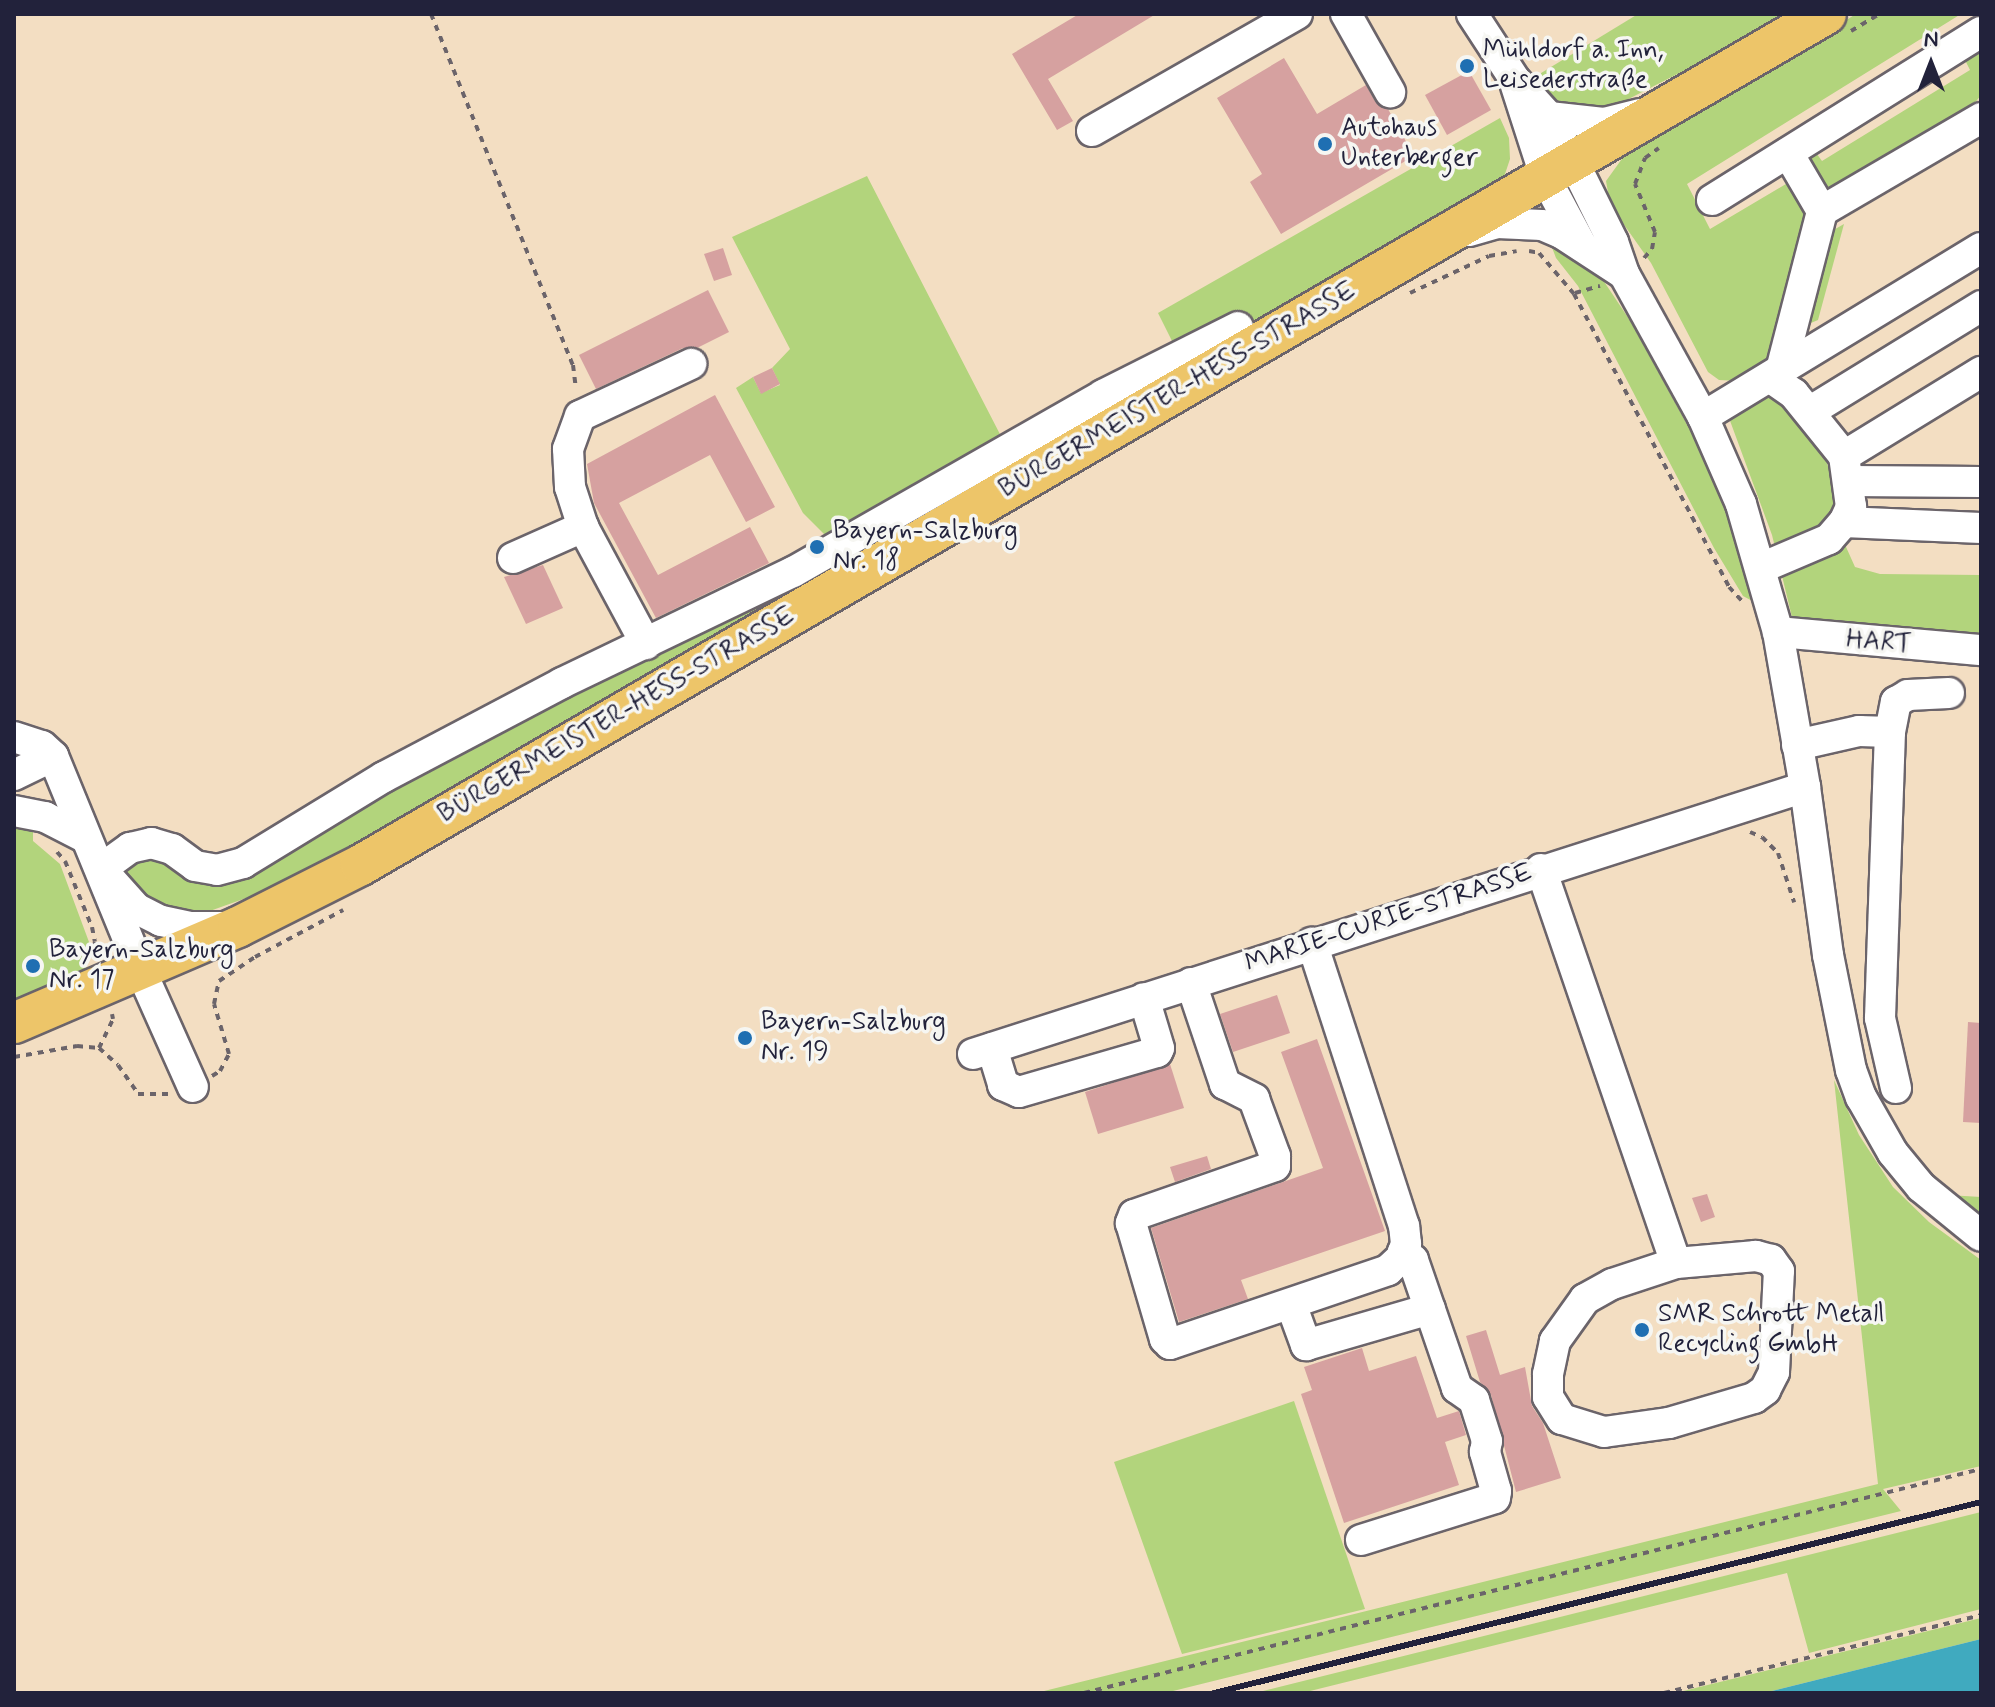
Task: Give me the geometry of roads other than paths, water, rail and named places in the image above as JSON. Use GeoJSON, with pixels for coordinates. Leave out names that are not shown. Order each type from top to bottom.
{"type":"FeatureCollection","features":[{"type":"Feature","properties":{"kind":"main road","name":"BÜRGERMEISTER-HESS-STRASSE"},"geometry":{"type":"LineString","coordinates":[[14,1023],[102,988],[238,927],[361,865],[1560,170],[1666,126],[1835,25]]}},
{"type":"Feature","properties":{"kind":"street"},"geometry":{"type":"LineString","coordinates":[[1092,131],[1297,14]]}},
{"type":"Feature","properties":{"kind":"street"},"geometry":{"type":"LineString","coordinates":[[1346,14],[1390,92]]}},
{"type":"Feature","properties":{"kind":"street"},"geometry":{"type":"LineString","coordinates":[[1472,14],[1515,80],[1560,170],[1613,242],[1624,274],[1703,417],[1741,504],[1776,624],[1805,787],[1816,882],[1840,1028],[1861,1097],[1893,1153],[1921,1187],[1981,1236]]}},
{"type":"Feature","properties":{"kind":"street"},"geometry":{"type":"LineString","coordinates":[[1712,200],[1981,32]]}},
{"type":"Feature","properties":{"kind":"street"},"geometry":{"type":"LineString","coordinates":[[1515,80],[1549,117],[1560,170],[1582,246]]}},
{"type":"Feature","properties":{"kind":"street"},"geometry":{"type":"LineString","coordinates":[[1549,117],[1666,126]]}},
{"type":"Feature","properties":{"kind":"street"},"geometry":{"type":"LineString","coordinates":[[1775,373],[1822,211],[1981,118]]}},
{"type":"Feature","properties":{"kind":"street"},"geometry":{"type":"LineString","coordinates":[[1788,153],[1822,211]]}},
{"type":"Feature","properties":{"kind":"street"},"geometry":{"type":"LineString","coordinates":[[1438,241],[1497,223],[1524,222],[1561,233],[1624,274]]}},
{"type":"Feature","properties":{"kind":"street"},"geometry":{"type":"LineString","coordinates":[[1703,417],[1981,248]]}},
{"type":"Feature","properties":{"kind":"street"},"geometry":{"type":"LineString","coordinates":[[1809,412],[1981,306]]}},
{"type":"Feature","properties":{"kind":"street"},"geometry":{"type":"LineString","coordinates":[[101,869],[130,848],[151,843],[172,849],[195,866],[217,870],[243,863],[384,777],[562,683],[793,572],[1103,395],[1238,327]]}},
{"type":"Feature","properties":{"kind":"street"},"geometry":{"type":"LineString","coordinates":[[646,644],[583,527],[570,487],[568,449],[580,416],[691,364]]}},
{"type":"Feature","properties":{"kind":"street"},"geometry":{"type":"LineString","coordinates":[[1847,468],[1981,372]]}},
{"type":"Feature","properties":{"kind":"street"},"geometry":{"type":"LineString","coordinates":[[1761,568],[1829,539],[1844,522],[1851,507],[1847,468],[1809,412],[1775,373]]}},
{"type":"Feature","properties":{"kind":"street"},"geometry":{"type":"LineString","coordinates":[[1847,468],[1981,482]]}},
{"type":"Feature","properties":{"kind":"street"},"geometry":{"type":"LineString","coordinates":[[1844,522],[1981,528]]}},
{"type":"Feature","properties":{"kind":"street"},"geometry":{"type":"LineString","coordinates":[[513,558],[583,527]]}},
{"type":"Feature","properties":{"kind":"street","name":"HART"},"geometry":{"type":"LineString","coordinates":[[1776,624],[1981,650]]}},
{"type":"Feature","properties":{"kind":"street"},"geometry":{"type":"LineString","coordinates":[[1896,1088],[1880,1018],[1890,732],[1896,702],[1908,695],[1949,693]]}},
{"type":"Feature","properties":{"kind":"street"},"geometry":{"type":"LineString","coordinates":[[1797,745],[1859,731],[1890,732]]}},
{"type":"Feature","properties":{"kind":"street"},"geometry":{"type":"LineString","coordinates":[[14,737],[42,746],[53,756],[141,971],[193,1087]]}},
{"type":"Feature","properties":{"kind":"street"},"geometry":{"type":"LineString","coordinates":[[14,775],[53,756]]}},
{"type":"Feature","properties":{"kind":"street","name":"MARIE-CURIE-STRASSE"},"geometry":{"type":"LineString","coordinates":[[1144,998],[1159,1048],[1157,1052],[1019,1092],[1003,1085],[982,1051],[1312,943],[1541,869],[1805,787]]}},
{"type":"Feature","properties":{"kind":"street"},"geometry":{"type":"LineString","coordinates":[[25,813],[86,838]]}},
{"type":"Feature","properties":{"kind":"street"},"geometry":{"type":"LineString","coordinates":[[101,869],[136,908],[161,921],[190,927],[238,927]]}},
{"type":"Feature","properties":{"kind":"street"},"geometry":{"type":"LineString","coordinates":[[1541,869],[1676,1263]]}},
{"type":"Feature","properties":{"kind":"street"},"geometry":{"type":"LineString","coordinates":[[1191,983],[1225,1084],[1254,1099],[1275,1156],[1275,1166],[1134,1215],[1131,1223],[1165,1339],[1170,1344],[1388,1270],[1403,1252],[1404,1226],[1312,943]]}},
{"type":"Feature","properties":{"kind":"street"},"geometry":{"type":"LineString","coordinates":[[1361,1540],[1495,1498],[1496,1491],[1485,1452],[1487,1441],[1474,1400],[1457,1388],[1413,1260],[1403,1252]]}},
{"type":"Feature","properties":{"kind":"street"},"geometry":{"type":"LineString","coordinates":[[1756,1256],[1771,1260],[1779,1271],[1774,1372],[1765,1390],[1754,1398],[1669,1423],[1604,1432],[1562,1419],[1548,1397],[1548,1374],[1555,1341],[1585,1299],[1612,1284],[1676,1263],[1756,1256]]}},
{"type":"Feature","properties":{"kind":"street"},"geometry":{"type":"LineString","coordinates":[[1281,1307],[1306,1345],[1430,1309]]}},
{"type":"Feature","properties":{"kind":"water"},"geometry":{"type":"Polygon","coordinates":[[[1981,1639],[1981,1693],[1764,1693],[1981,1639]]]}},
{"type":"Feature","properties":{"kind":"railway"},"geometry":{"type":"LineString","coordinates":[[1214,1693],[1981,1502]]}},
{"type":"Feature","properties":{"kind":"place","name":"Mühldorf a. Inn, Leisederstraße"},"geometry":{"type":"Point","coordinates":[1467,66]}},
{"type":"Feature","properties":{"kind":"place","name":"Autohaus Unterberger"},"geometry":{"type":"Point","coordinates":[1325,144]}},
{"type":"Feature","properties":{"kind":"place","name":"Bayern-Salzburg Nr. 18"},"geometry":{"type":"Point","coordinates":[817,547]}},
{"type":"Feature","properties":{"kind":"place","name":"Bayern-Salzburg Nr. 17"},"geometry":{"type":"Point","coordinates":[33,966]}},
{"type":"Feature","properties":{"kind":"place","name":"Bayern-Salzburg Nr. 19"},"geometry":{"type":"Point","coordinates":[745,1038]}},
{"type":"Feature","properties":{"kind":"place","name":"SMR Schrott Metall Recycling GmbH"},"geometry":{"type":"Point","coordinates":[1642,1330]}}]}
